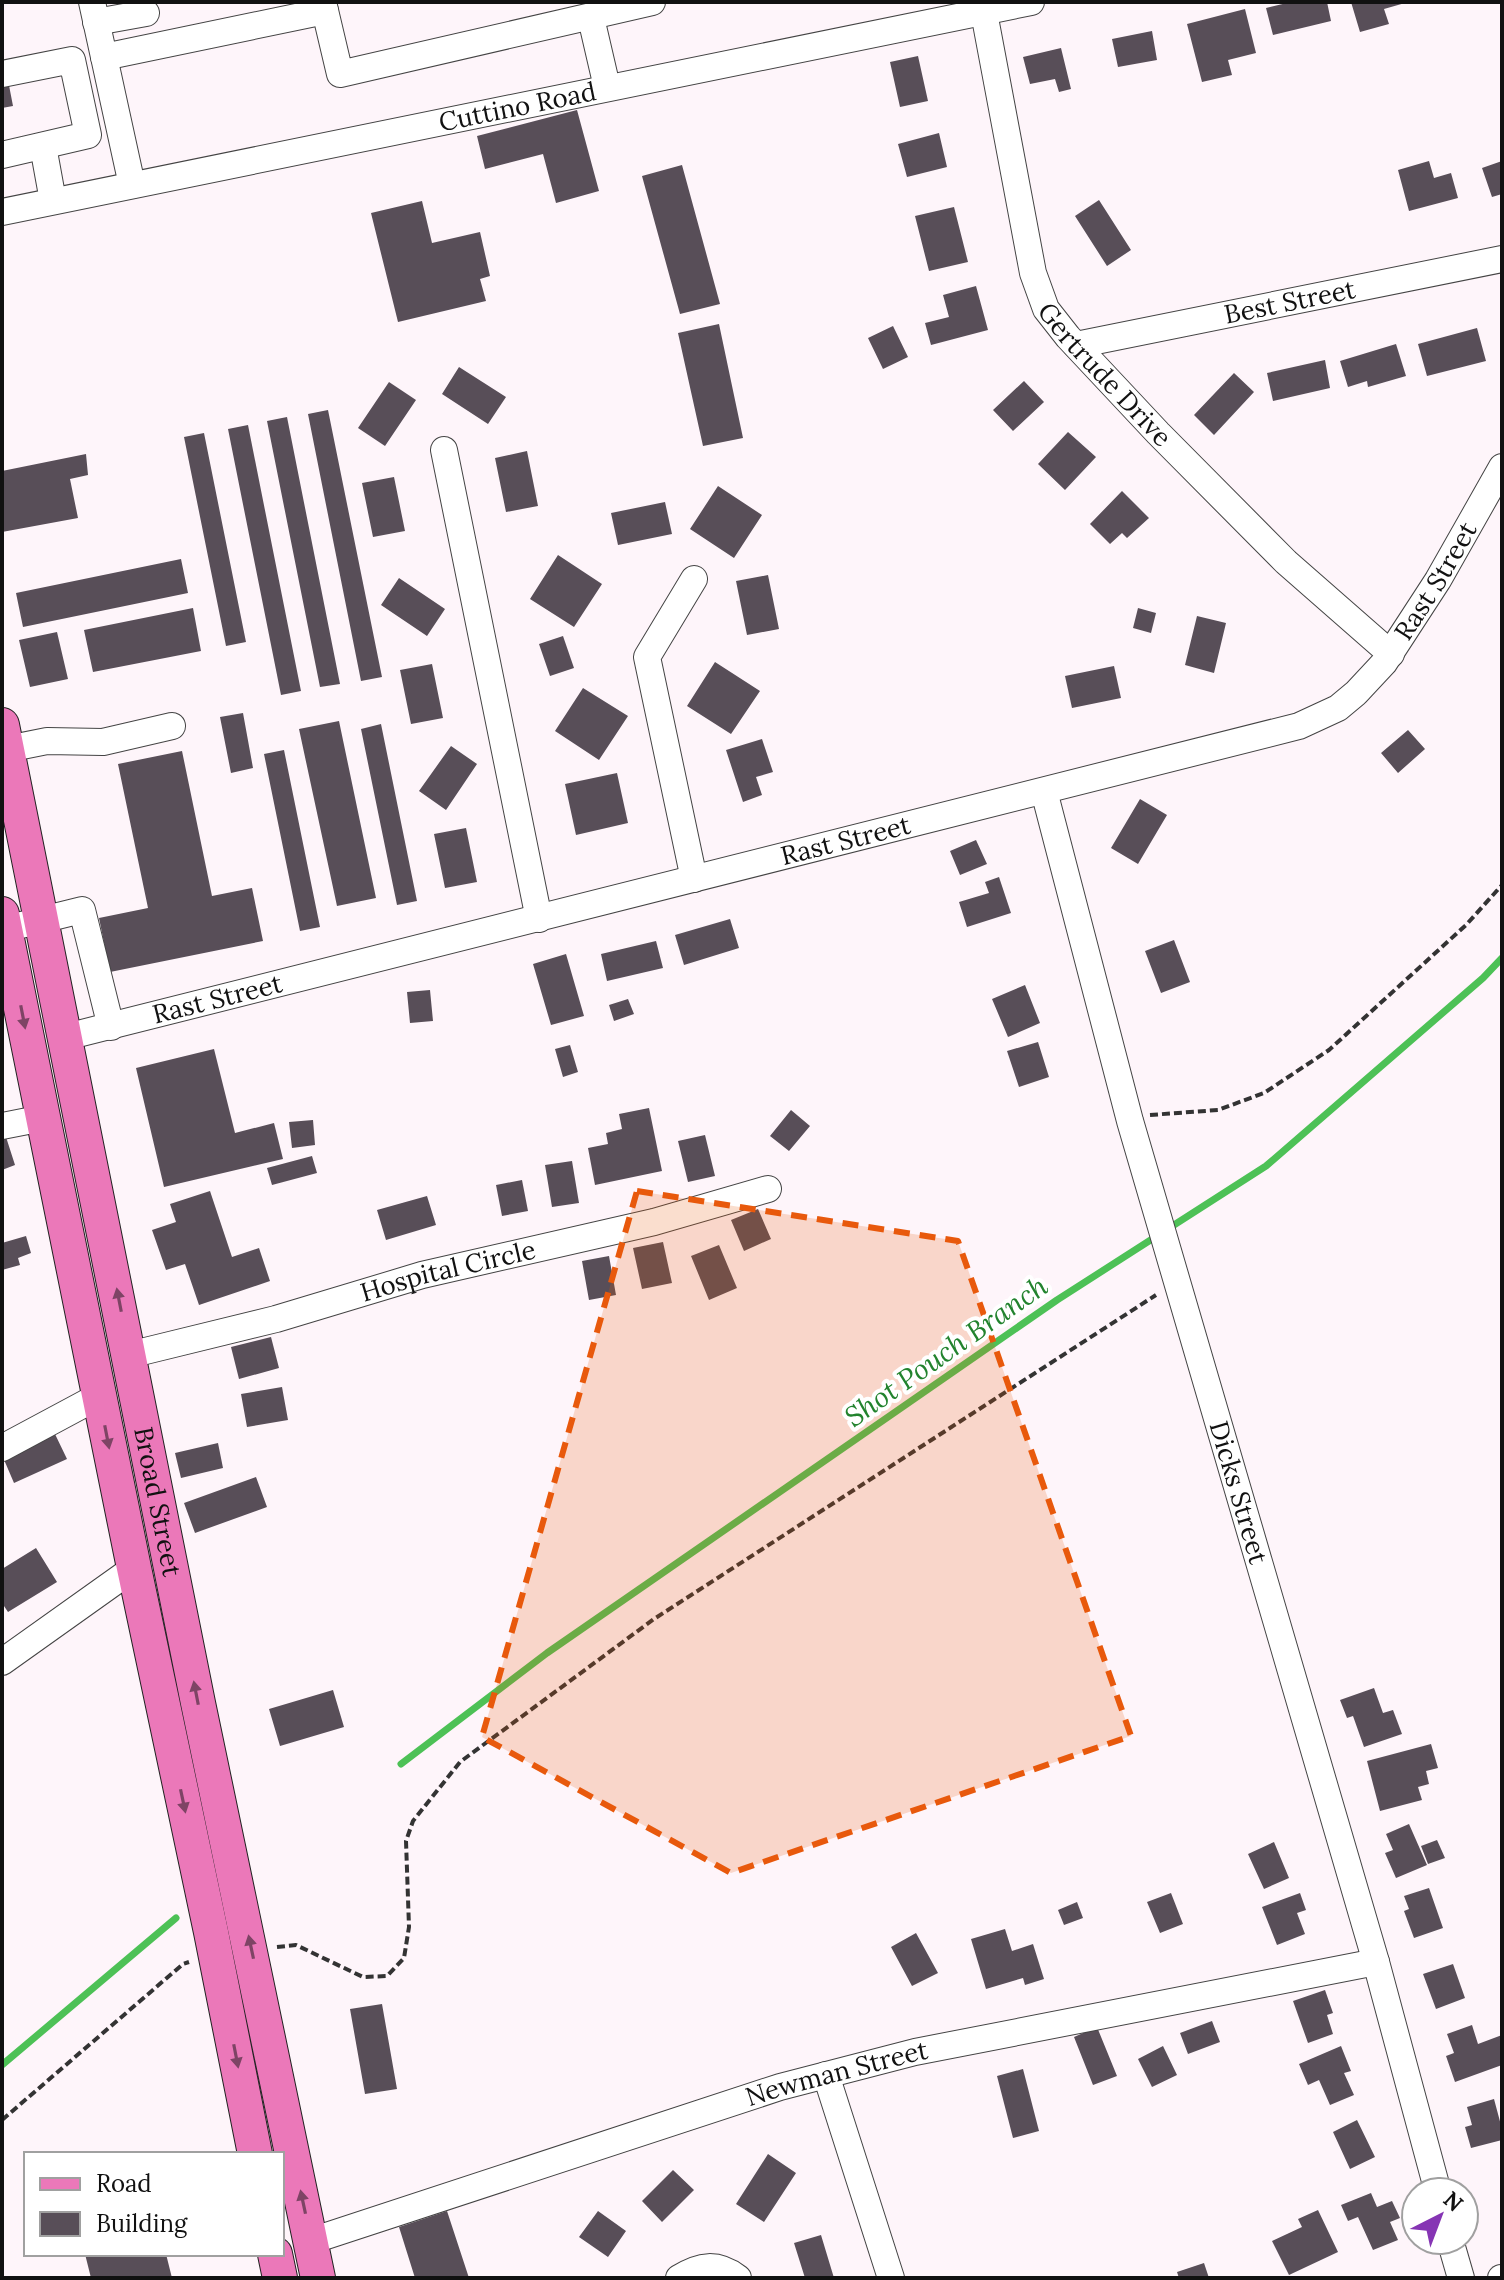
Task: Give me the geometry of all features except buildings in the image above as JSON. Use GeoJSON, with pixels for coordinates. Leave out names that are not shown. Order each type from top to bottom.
{"type":"FeatureCollection","features":[{"type":"Feature","properties":{"kind":"main road","name":"Broad Street"},"geometry":{"type":"LineString","coordinates":[[4,741],[198,1703],[318,2278]]}},
{"type":"Feature","properties":{"kind":"main road","name":"Broad Street"},"geometry":{"type":"LineString","coordinates":[[4,921],[255,2152]]}},
{"type":"Feature","properties":{"kind":"main road"},"geometry":{"type":"LineString","coordinates":[[275,2256],[280,2278]]}},
{"type":"Feature","properties":{"kind":"street"},"geometry":{"type":"LineString","coordinates":[[104,57],[324,7],[340,74],[652,2]]}},
{"type":"Feature","properties":{"kind":"street","name":"Cuttino Road"},"geometry":{"type":"LineString","coordinates":[[2,212],[983,7],[1031,2]]}},
{"type":"Feature","properties":{"kind":"street","name":"Gertrude Drive"},"geometry":{"type":"LineString","coordinates":[[983,7],[1033,273],[1046,309],[1158,433],[1286,562],[1391,654]]}},
{"type":"Feature","properties":{"kind":"street"},"geometry":{"type":"LineString","coordinates":[[132,185],[94,12],[146,13]]}},
{"type":"Feature","properties":{"kind":"street"},"geometry":{"type":"LineString","coordinates":[[591,18],[607,87]]}},
{"type":"Feature","properties":{"kind":"street"},"geometry":{"type":"LineString","coordinates":[[2,74],[72,60],[88,135],[2,155]]}},
{"type":"Feature","properties":{"kind":"street"},"geometry":{"type":"LineString","coordinates":[[43,146],[53,201]]}},
{"type":"Feature","properties":{"kind":"street","name":"Best Street"},"geometry":{"type":"LineString","coordinates":[[1076,345],[1502,259]]}},
{"type":"Feature","properties":{"kind":"street"},"geometry":{"type":"LineString","coordinates":[[444,450],[539,919]]}},
{"type":"Feature","properties":{"kind":"street","name":"Rast Street"},"geometry":{"type":"LineString","coordinates":[[66,1037],[1299,726],[1338,708],[1391,654],[1438,580],[1502,467]]}},
{"type":"Feature","properties":{"kind":"street"},"geometry":{"type":"LineString","coordinates":[[694,579],[647,657],[694,879]]}},
{"type":"Feature","properties":{"kind":"street"},"geometry":{"type":"LineString","coordinates":[[4,741],[103,742],[172,726]]}},
{"type":"Feature","properties":{"kind":"street","name":"Dicks Street"},"geometry":{"type":"LineString","coordinates":[[1044,791],[1148,1184],[1376,1962],[1434,2176]]}},
{"type":"Feature","properties":{"kind":"street"},"geometry":{"type":"LineString","coordinates":[[4,921],[42,919],[82,910],[111,1027]]}},
{"type":"Feature","properties":{"kind":"street"},"geometry":{"type":"LineString","coordinates":[[2,1126],[43,1118]]}},
{"type":"Feature","properties":{"kind":"street","name":"Hospital Circle"},"geometry":{"type":"LineString","coordinates":[[129,1355],[276,1319],[422,1275],[654,1222],[768,1189]]}},
{"type":"Feature","properties":{"kind":"street"},"geometry":{"type":"LineString","coordinates":[[2,1448],[99,1396]]}},
{"type":"Feature","properties":{"kind":"street"},"geometry":{"type":"LineString","coordinates":[[2,1662],[134,1568]]}},
{"type":"Feature","properties":{"kind":"street","name":"Newman Street"},"geometry":{"type":"LineString","coordinates":[[311,2241],[780,2087],[915,2052],[1376,1962]]}},
{"type":"Feature","properties":{"kind":"street"},"geometry":{"type":"LineString","coordinates":[[826,2075],[891,2278]]}},
{"type":"Feature","properties":{"kind":"street"},"geometry":{"type":"LineString","coordinates":[[1455,2256],[1461,2278]]}},
{"type":"Feature","properties":{"kind":"street"},"geometry":{"type":"LineString","coordinates":[[679,2278],[696,2268],[710,2266],[722,2267],[738,2278]]}},
{"type":"Feature","properties":{"kind":"path"},"geometry":{"type":"LineString","coordinates":[[1148,1115],[1218,1110],[1264,1093],[1329,1050],[1466,925],[1502,885]]}},
{"type":"Feature","properties":{"kind":"path"},"geometry":{"type":"LineString","coordinates":[[275,1947],[296,1945],[363,1977],[387,1976],[404,1958],[409,1927],[406,1841],[413,1821],[460,1762],[654,1619],[1173,1272]]}},
{"type":"Feature","properties":{"kind":"path"},"geometry":{"type":"LineString","coordinates":[[2,2120],[183,1964],[195,1960]]}},
{"type":"Feature","properties":{"kind":"highlighted area"},"geometry":{"type":"Polygon","coordinates":[[[637,1191],[958,1241],[1131,1736],[731,1873],[482,1737],[637,1191]]]}},
{"type":"Feature","properties":{"kind":"waterway","name":"Shot Pouch Branch"},"geometry":{"type":"LineString","coordinates":[[401,1764],[547,1653],[1057,1300],[1266,1166],[1483,978],[1502,958]]}},
{"type":"Feature","properties":{"kind":"waterway","name":"Shot Pouch Branch"},"geometry":{"type":"LineString","coordinates":[[2,2065],[176,1918]]}}]}
